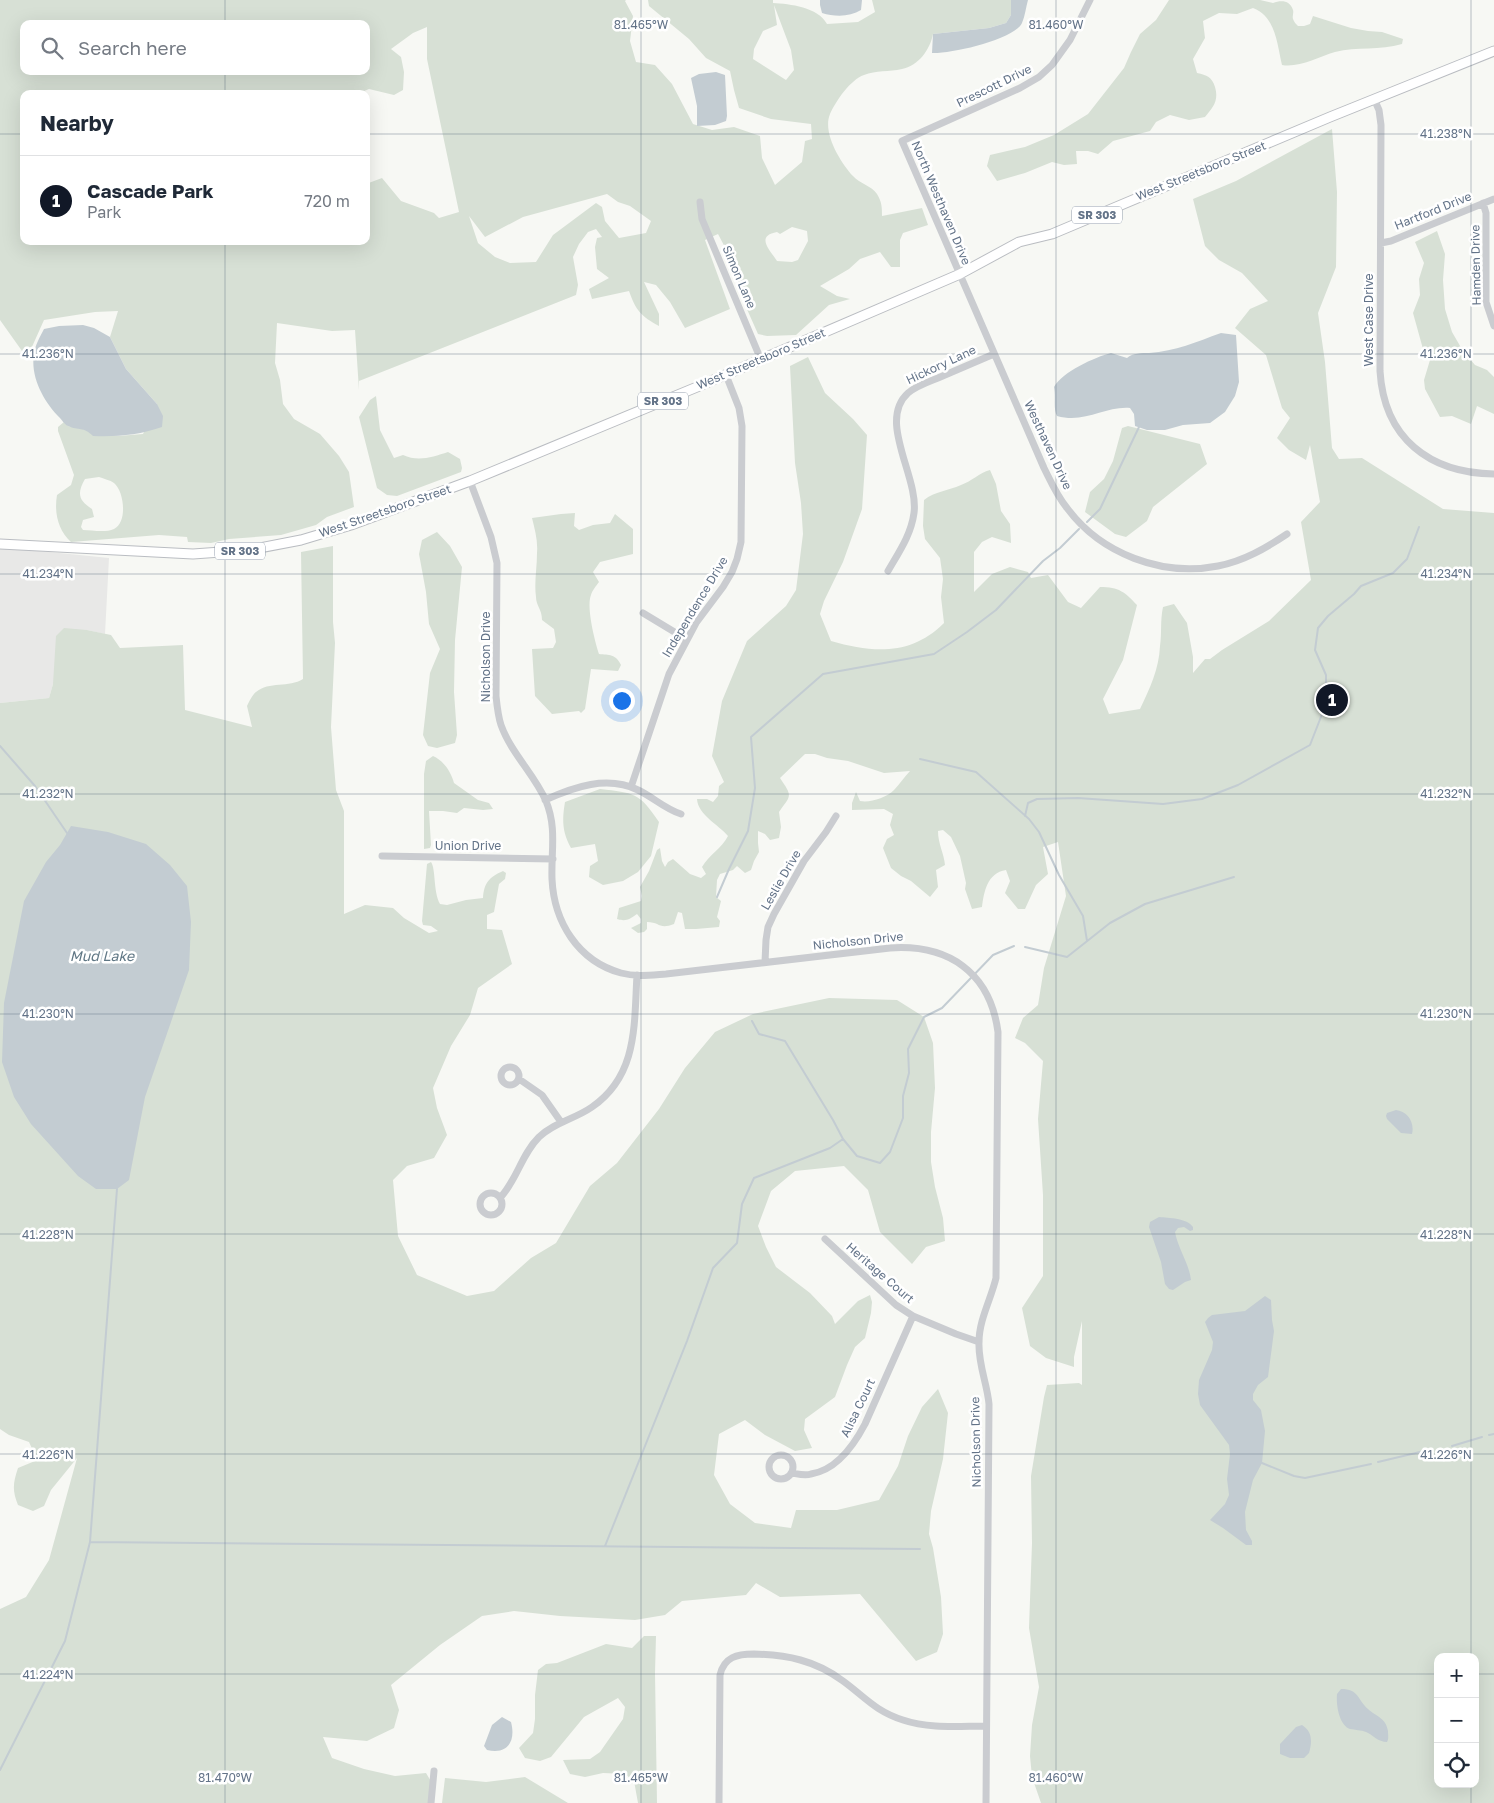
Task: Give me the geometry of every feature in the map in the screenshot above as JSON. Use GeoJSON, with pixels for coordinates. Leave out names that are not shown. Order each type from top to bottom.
{"type":"FeatureCollection","features":[{"type":"Feature","properties":{"kind":"main road","name":"West Streetsboro Street"},"geometry":{"type":"LineString","coordinates":[[0,544],[168,553],[221,552],[249,550],[301,540],[350,525],[470,481],[761,360],[960,274],[1019,242],[1052,234],[1374,99],[1494,51]]}},
{"type":"Feature","properties":{"kind":"street","name":"Prescott Drive"},"geometry":{"type":"LineString","coordinates":[[902,141],[1020,88],[1039,77],[1052,65],[1070,40],[1090,0]]}},
{"type":"Feature","properties":{"kind":"street","name":"West Case Drive"},"geometry":{"type":"LineString","coordinates":[[1374,99],[1379,110],[1381,125],[1380,371],[1383,397],[1391,417],[1408,441],[1419,451],[1447,467],[1466,472],[1494,474]]}},
{"type":"Feature","properties":{"kind":"street","name":"North Westhaven Drive"},"geometry":{"type":"LineString","coordinates":[[902,141],[960,274]]}},
{"type":"Feature","properties":{"kind":"street","name":"Hartford Drive"},"geometry":{"type":"LineString","coordinates":[[1381,244],[1494,199]]}},
{"type":"Feature","properties":{"kind":"street","name":"Simon Lane"},"geometry":{"type":"LineString","coordinates":[[700,202],[702,219],[761,360]]}},
{"type":"Feature","properties":{"kind":"street","name":"Hamden Drive"},"geometry":{"type":"LineString","coordinates":[[1483,203],[1486,213],[1486,302],[1494,326]]}},
{"type":"Feature","properties":{"kind":"street","name":"Westhaven Drive"},"geometry":{"type":"LineString","coordinates":[[960,274],[994,354],[1059,496],[1076,519],[1105,544],[1134,558],[1157,565],[1178,568],[1200,568],[1219,566],[1244,558],[1287,534]]}},
{"type":"Feature","properties":{"kind":"street","name":"Hickory Lane"},"geometry":{"type":"LineString","coordinates":[[888,571],[905,543],[915,512],[913,485],[896,429],[898,409],[902,400],[916,387],[994,354]]}},
{"type":"Feature","properties":{"kind":"street","name":"Independence Drive"},"geometry":{"type":"LineString","coordinates":[[631,788],[664,688],[686,639],[732,572],[738,559],[741,542],[742,426],[739,408],[726,374]]}},
{"type":"Feature","properties":{"kind":"street","name":"Nicholson Drive"},"geometry":{"type":"LineString","coordinates":[[470,481],[491,537],[497,563],[496,696],[498,712],[508,740],[545,800],[553,828],[552,877],[555,901],[567,934],[585,954],[601,965],[622,973],[637,976],[905,947],[924,948],[951,958],[971,973],[993,1006],[998,1032],[996,1278],[979,1332],[978,1342],[988,1404],[986,1803]]}},
{"type":"Feature","properties":{"kind":"street"},"geometry":{"type":"LineString","coordinates":[[643,613],[686,639]]}},
{"type":"Feature","properties":{"kind":"street"},"geometry":{"type":"LineString","coordinates":[[545,800],[583,785],[600,783],[631,788],[681,814]]}},
{"type":"Feature","properties":{"kind":"street","name":"Leslie Drive"},"geometry":{"type":"LineString","coordinates":[[765,962],[768,927],[774,914],[804,861],[836,816]]}},
{"type":"Feature","properties":{"kind":"street","name":"Union Drive"},"geometry":{"type":"LineString","coordinates":[[382,856],[553,859]]}},
{"type":"Feature","properties":{"kind":"street"},"geometry":{"type":"LineString","coordinates":[[500,1198],[508,1188],[530,1147],[540,1136],[561,1122],[577,1116],[597,1104],[618,1082],[626,1067],[633,1041],[637,976]]}},
{"type":"Feature","properties":{"kind":"street"},"geometry":{"type":"LineString","coordinates":[[519,1079],[542,1095],[561,1122]]}},
{"type":"Feature","properties":{"kind":"street","name":"Heritage Court"},"geometry":{"type":"LineString","coordinates":[[825,1239],[886,1296],[913,1316],[978,1342]]}},
{"type":"Feature","properties":{"kind":"street","name":"Alisa Court"},"geometry":{"type":"LineString","coordinates":[[792,1473],[812,1474],[824,1470],[845,1454],[856,1441],[913,1316]]}},
{"type":"Feature","properties":{"kind":"street"},"geometry":{"type":"LineString","coordinates":[[719,1803],[720,1675],[724,1662],[737,1655],[778,1655],[793,1657],[816,1664],[834,1674],[874,1707],[904,1721],[934,1725],[986,1726]]}},
{"type":"Feature","properties":{"kind":"street"},"geometry":{"type":"LineString","coordinates":[[431,1803],[434,1771]]}},
{"type":"Feature","properties":{"kind":"shaded area"},"geometry":{"type":"Polygon","coordinates":[[[0,0],[626,0],[633,16],[630,41],[636,62],[655,65],[672,84],[693,124],[712,130],[734,127],[760,136],[762,158],[775,185],[802,162],[805,141],[812,139],[811,124],[771,119],[739,108],[730,71],[706,58],[689,39],[649,6],[648,0],[773,0],[773,3],[810,10],[823,18],[827,24],[858,22],[875,12],[872,0],[1011,0],[1011,15],[1006,23],[989,28],[933,34],[926,51],[913,65],[902,69],[873,72],[864,75],[849,86],[836,103],[828,122],[834,147],[843,164],[853,176],[877,194],[881,202],[882,216],[922,208],[928,225],[903,233],[900,240],[900,267],[891,267],[880,252],[860,259],[849,269],[820,286],[837,296],[850,299],[829,305],[796,335],[767,336],[758,334],[746,307],[728,253],[718,234],[705,240],[730,309],[685,328],[670,302],[656,285],[644,282],[659,314],[659,326],[640,312],[634,304],[629,291],[592,299],[589,289],[609,278],[597,269],[595,247],[597,238],[602,237],[596,229],[588,232],[579,244],[573,257],[578,285],[576,295],[359,381],[359,390],[355,330],[332,331],[277,323],[275,363],[280,380],[283,404],[294,419],[320,434],[339,456],[349,472],[354,507],[327,517],[316,525],[281,535],[229,539],[211,543],[188,542],[187,537],[159,535],[71,542],[60,527],[56,508],[57,495],[71,485],[74,475],[58,427],[64,422],[68,426],[118,436],[143,434],[157,404],[126,369],[110,337],[118,311],[95,312],[44,320],[27,358],[0,320],[0,0]],[[774,5],[777,25],[763,31],[754,49],[753,59],[786,80],[794,70],[791,50],[774,5]],[[607,194],[523,217],[485,237],[469,216],[478,243],[495,257],[510,263],[536,262],[553,235],[596,203],[602,207],[605,221],[619,238],[646,233],[651,221],[630,206],[618,202],[607,194]],[[792,227],[780,234],[777,232],[770,234],[765,240],[777,261],[792,262],[798,260],[808,241],[807,231],[792,227]],[[99,477],[85,479],[80,496],[92,509],[94,517],[83,520],[81,527],[83,530],[103,531],[114,529],[121,520],[123,513],[122,499],[117,487],[114,483],[99,477]]]}},
{"type":"Feature","properties":{"kind":"shaded area"},"geometry":{"type":"Polygon","coordinates":[[[1169,0],[1260,0],[1273,3],[1285,2],[1292,7],[1293,19],[1298,26],[1310,24],[1313,16],[1351,28],[1382,32],[1403,39],[1402,44],[1394,46],[1343,50],[1302,64],[1288,66],[1282,65],[1277,40],[1271,24],[1261,12],[1253,8],[1237,14],[1219,13],[1203,21],[1205,38],[1193,59],[1197,73],[1211,79],[1216,92],[1214,104],[1205,117],[1189,120],[1170,115],[1156,122],[1150,131],[1113,141],[1098,154],[1088,151],[1076,151],[1077,164],[1064,165],[1052,162],[1025,173],[997,181],[987,166],[990,155],[1025,147],[1054,135],[1088,114],[1124,68],[1140,34],[1156,20],[1169,0]]]}},
{"type":"Feature","properties":{"kind":"shaded area"},"geometry":{"type":"Polygon","coordinates":[[[1332,129],[1337,192],[1336,267],[1318,313],[1325,362],[1332,448],[1339,459],[1362,458],[1443,509],[1494,513],[1494,1803],[1041,1803],[1032,1777],[1030,1756],[1032,1725],[1039,1687],[1029,1628],[1032,1543],[1031,1476],[1047,1385],[1079,1383],[1082,1385],[1082,1321],[1074,1357],[1074,1367],[1046,1358],[1030,1346],[1022,1308],[1043,1276],[1043,1195],[1038,1119],[1043,1061],[1025,1043],[1015,1038],[1023,1018],[1038,1005],[1044,968],[1066,896],[1058,842],[1043,847],[1048,874],[1036,885],[1025,909],[1018,909],[1005,893],[1010,881],[1006,870],[991,879],[985,889],[982,907],[972,909],[965,889],[966,883],[960,856],[951,837],[943,830],[938,831],[945,865],[936,870],[938,887],[930,897],[911,881],[891,868],[883,848],[887,839],[894,835],[890,825],[893,814],[884,809],[852,810],[852,803],[856,792],[860,801],[873,801],[882,798],[891,793],[910,771],[884,773],[848,761],[815,754],[805,754],[780,778],[789,796],[779,812],[781,827],[779,838],[770,840],[765,834],[758,831],[759,852],[751,870],[745,873],[737,866],[733,870],[720,874],[717,880],[716,897],[721,901],[717,917],[720,921],[719,927],[685,929],[682,913],[678,912],[674,924],[662,926],[647,922],[647,929],[644,932],[638,933],[631,928],[641,923],[641,919],[637,914],[628,920],[617,919],[619,908],[641,901],[640,887],[657,850],[660,848],[665,867],[673,859],[690,874],[701,878],[706,874],[702,867],[728,836],[705,815],[698,805],[697,799],[707,799],[713,802],[718,796],[719,786],[724,782],[712,756],[722,701],[747,641],[786,606],[796,590],[803,534],[795,463],[790,366],[808,357],[825,393],[867,435],[862,509],[843,562],[824,601],[820,614],[831,641],[862,648],[891,649],[918,641],[931,634],[944,623],[941,597],[943,579],[940,558],[925,539],[923,526],[924,500],[990,470],[996,484],[1001,511],[1010,524],[1011,543],[992,537],[982,542],[974,552],[974,592],[992,574],[1010,567],[1028,572],[1031,578],[1048,575],[1068,602],[1081,608],[1100,587],[1121,591],[1137,605],[1123,660],[1103,699],[1109,714],[1140,709],[1158,663],[1163,607],[1174,604],[1187,623],[1193,657],[1193,673],[1205,659],[1210,659],[1269,621],[1311,580],[1301,522],[1320,502],[1310,445],[1306,460],[1289,450],[1277,438],[1290,418],[1282,408],[1266,355],[1235,328],[1250,309],[1268,301],[1242,273],[1219,260],[1205,246],[1193,199],[1236,181],[1332,129]]]}},
{"type":"Feature","properties":{"kind":"shaded area"},"geometry":{"type":"Polygon","coordinates":[[[1437,231],[1445,254],[1443,280],[1445,309],[1452,332],[1463,351],[1475,365],[1487,370],[1494,377],[1494,414],[1477,406],[1471,424],[1452,416],[1440,417],[1425,389],[1424,380],[1430,360],[1423,349],[1413,313],[1420,295],[1419,279],[1424,263],[1415,242],[1437,231]]]}},
{"type":"Feature","properties":{"kind":"shaded area"},"geometry":{"type":"Polygon","coordinates":[[[376,396],[380,430],[394,458],[403,455],[414,458],[426,458],[448,452],[460,459],[461,472],[397,496],[387,495],[377,488],[359,417],[370,400],[376,396]]]}},
{"type":"Feature","properties":{"kind":"shaded area"},"geometry":{"type":"Polygon","coordinates":[[[1128,426],[1200,444],[1207,464],[1153,507],[1147,521],[1126,537],[1115,534],[1085,512],[1090,492],[1104,479],[1113,461],[1122,428],[1128,426]]]}},
{"type":"Feature","properties":{"kind":"shaded area"},"geometry":{"type":"Polygon","coordinates":[[[575,513],[574,526],[579,530],[593,525],[610,523],[615,514],[633,529],[633,554],[600,562],[593,572],[599,582],[592,592],[590,600],[592,624],[599,654],[614,657],[621,665],[618,671],[591,669],[585,709],[581,713],[579,711],[552,714],[535,696],[532,649],[553,648],[556,642],[554,629],[542,620],[536,600],[537,544],[532,518],[575,513]]]}},
{"type":"Feature","properties":{"kind":"shaded area"},"geometry":{"type":"Polygon","coordinates":[[[437,532],[450,546],[462,567],[455,640],[454,692],[457,735],[455,743],[437,748],[428,746],[423,735],[430,673],[440,649],[429,624],[426,592],[419,554],[422,540],[437,532]]]}},
{"type":"Feature","properties":{"kind":"shaded area"},"geometry":{"type":"Polygon","coordinates":[[[333,546],[333,622],[335,643],[331,727],[336,790],[344,811],[344,914],[365,905],[393,908],[404,918],[429,933],[438,931],[431,926],[423,925],[422,921],[427,864],[431,862],[433,865],[436,893],[440,904],[447,905],[483,898],[486,884],[491,878],[503,871],[506,873],[505,879],[499,884],[494,912],[487,915],[487,929],[502,930],[512,964],[478,988],[470,1015],[451,1046],[433,1088],[437,1108],[447,1135],[434,1158],[407,1166],[393,1180],[398,1236],[417,1275],[467,1296],[494,1291],[531,1258],[556,1243],[590,1186],[617,1163],[659,1109],[685,1068],[715,1032],[753,1014],[829,998],[897,1000],[924,1017],[933,1043],[935,1088],[931,1132],[931,1162],[943,1218],[945,1241],[926,1247],[912,1264],[880,1232],[868,1190],[844,1166],[795,1171],[771,1191],[758,1226],[776,1267],[810,1293],[832,1316],[835,1324],[858,1301],[870,1295],[872,1302],[871,1313],[865,1338],[855,1347],[835,1397],[805,1419],[804,1430],[812,1448],[795,1451],[765,1435],[745,1420],[719,1434],[714,1475],[730,1504],[755,1523],[791,1528],[796,1510],[837,1510],[879,1500],[898,1466],[908,1436],[922,1407],[938,1389],[948,1413],[943,1459],[931,1511],[929,1534],[941,1597],[943,1634],[937,1652],[916,1661],[860,1594],[780,1597],[756,1583],[746,1595],[682,1601],[665,1615],[635,1620],[560,1616],[514,1611],[482,1616],[440,1645],[391,1685],[399,1710],[394,1728],[367,1741],[323,1737],[332,1758],[364,1769],[395,1776],[426,1773],[432,1783],[429,1803],[0,1803],[0,1609],[26,1597],[49,1560],[77,1458],[51,1490],[44,1506],[33,1511],[18,1505],[14,1486],[18,1468],[35,1461],[29,1442],[9,1435],[0,1429],[0,703],[49,698],[53,684],[56,636],[64,628],[87,630],[111,635],[120,648],[183,645],[185,710],[252,727],[247,706],[255,693],[267,687],[297,682],[303,679],[301,552],[333,546]]]}},
{"type":"Feature","properties":{"kind":"shaded area"},"geometry":{"type":"Polygon","coordinates":[[[0,547],[109,558],[105,634],[87,630],[53,684],[49,698],[0,703],[0,547]]]}},
{"type":"Feature","properties":{"kind":"shaded area"},"geometry":{"type":"Polygon","coordinates":[[[433,756],[446,767],[454,783],[478,800],[489,803],[493,809],[464,808],[457,813],[429,811],[431,845],[430,848],[424,849],[424,774],[426,761],[433,756]]]}},
{"type":"Feature","properties":{"kind":"shaded area"},"geometry":{"type":"Polygon","coordinates":[[[600,789],[628,793],[641,799],[659,822],[651,856],[638,872],[623,881],[603,885],[589,877],[590,866],[598,861],[595,844],[571,848],[564,831],[563,820],[565,802],[600,789]]]}},
{"type":"Feature","properties":{"kind":"shaded area"},"geometry":{"type":"Polygon","coordinates":[[[644,1636],[656,1636],[657,1803],[638,1803],[634,1781],[625,1774],[603,1773],[585,1777],[570,1774],[563,1760],[590,1759],[600,1752],[623,1719],[625,1707],[618,1698],[584,1717],[551,1757],[540,1761],[525,1758],[519,1748],[533,1733],[538,1670],[546,1664],[557,1663],[606,1644],[632,1648],[644,1636]]]}},
{"type":"Feature","properties":{"kind":"shaded area"},"geometry":{"type":"Polygon","coordinates":[[[525,1777],[568,1803],[442,1803],[445,1778],[486,1782],[525,1777]]]}},
{"type":"Feature","properties":{"kind":"water"},"geometry":{"type":"Polygon","coordinates":[[[820,0],[862,0],[861,10],[837,16],[822,13],[820,0]]]}},
{"type":"Feature","properties":{"kind":"water"},"geometry":{"type":"Polygon","coordinates":[[[1011,0],[1028,0],[1022,23],[1017,29],[981,45],[932,53],[933,34],[989,28],[1006,23],[1011,15],[1011,0]]]}},
{"type":"Feature","properties":{"kind":"water"},"geometry":{"type":"Polygon","coordinates":[[[716,72],[725,75],[726,121],[715,125],[697,126],[697,106],[691,78],[699,74],[716,72]]]}},
{"type":"Feature","properties":{"kind":"water"},"geometry":{"type":"Polygon","coordinates":[[[83,325],[94,328],[110,337],[126,369],[157,404],[163,416],[162,427],[128,435],[93,436],[84,430],[67,425],[54,412],[36,380],[33,363],[35,347],[44,329],[83,325]]]}},
{"type":"Feature","properties":{"kind":"water"},"geometry":{"type":"Polygon","coordinates":[[[1221,333],[1236,335],[1239,382],[1235,396],[1225,412],[1210,423],[1183,425],[1165,430],[1147,430],[1135,426],[1134,414],[1130,408],[1121,408],[1077,418],[1057,416],[1054,387],[1064,376],[1080,366],[1111,353],[1127,358],[1137,354],[1177,348],[1221,333]]]}},
{"type":"Feature","properties":{"kind":"water","name":"Mud Lake"},"geometry":{"type":"Polygon","coordinates":[[[71,826],[108,832],[146,844],[170,865],[187,886],[191,922],[189,970],[145,1097],[129,1180],[117,1189],[96,1189],[78,1176],[31,1124],[14,1097],[2,1062],[4,1003],[24,901],[46,862],[60,845],[71,826]]]}},
{"type":"Feature","properties":{"kind":"water"},"geometry":{"type":"Polygon","coordinates":[[[1396,1110],[1404,1112],[1411,1121],[1412,1134],[1401,1133],[1387,1119],[1387,1113],[1396,1110]]]}},
{"type":"Feature","properties":{"kind":"water"},"geometry":{"type":"Polygon","coordinates":[[[1159,1217],[1182,1220],[1193,1227],[1193,1230],[1190,1231],[1184,1227],[1178,1228],[1175,1232],[1191,1280],[1173,1290],[1169,1289],[1165,1284],[1161,1262],[1149,1227],[1150,1222],[1159,1217]]]}},
{"type":"Feature","properties":{"kind":"water"},"geometry":{"type":"Polygon","coordinates":[[[1265,1296],[1271,1300],[1274,1331],[1268,1377],[1258,1385],[1253,1394],[1253,1400],[1261,1410],[1265,1431],[1262,1463],[1253,1480],[1245,1512],[1246,1530],[1252,1541],[1252,1545],[1246,1545],[1210,1520],[1225,1504],[1229,1495],[1227,1479],[1230,1454],[1229,1445],[1200,1405],[1198,1394],[1199,1380],[1212,1350],[1213,1342],[1205,1322],[1208,1318],[1212,1315],[1245,1311],[1265,1296]]]}},
{"type":"Feature","properties":{"kind":"water"},"geometry":{"type":"Polygon","coordinates":[[[1341,1689],[1347,1689],[1355,1693],[1368,1709],[1383,1720],[1388,1731],[1387,1742],[1378,1740],[1366,1732],[1346,1727],[1339,1714],[1337,1704],[1337,1694],[1341,1689]]]}},
{"type":"Feature","properties":{"kind":"water"},"geometry":{"type":"Polygon","coordinates":[[[502,1717],[511,1722],[511,1741],[509,1745],[500,1750],[487,1750],[484,1746],[492,1725],[502,1717]]]}},
{"type":"Feature","properties":{"kind":"water"},"geometry":{"type":"Polygon","coordinates":[[[1302,1725],[1311,1737],[1309,1753],[1304,1758],[1290,1758],[1280,1754],[1280,1744],[1296,1727],[1302,1725]]]}},
{"type":"Feature","properties":{"kind":"waterway"},"geometry":{"type":"LineString","coordinates":[[1087,522],[1100,509],[1139,427]]}},
{"type":"Feature","properties":{"kind":"waterway"},"geometry":{"type":"LineString","coordinates":[[1025,816],[1028,803],[1037,799],[1078,798],[1163,804],[1202,799],[1238,785],[1310,745],[1326,704],[1326,675],[1315,650],[1318,628],[1328,616],[1361,586],[1393,573],[1407,559],[1419,527]]}},
{"type":"Feature","properties":{"kind":"waterway"},"geometry":{"type":"LineString","coordinates":[[717,897],[748,831],[755,788],[751,737],[823,674],[934,654],[996,610],[1043,561],[1060,548],[1079,529]]}},
{"type":"Feature","properties":{"kind":"waterway"},"geometry":{"type":"LineString","coordinates":[[0,746],[35,786],[67,833]]}},
{"type":"Feature","properties":{"kind":"waterway"},"geometry":{"type":"LineString","coordinates":[[920,759],[976,772],[1029,819],[1039,832],[1059,875],[1083,916],[1087,941]]}},
{"type":"Feature","properties":{"kind":"waterway"},"geometry":{"type":"LineString","coordinates":[[1025,947],[1067,957],[1110,923],[1145,904],[1234,877]]}},
{"type":"Feature","properties":{"kind":"waterway"},"geometry":{"type":"LineString","coordinates":[[605,1546],[687,1341],[713,1268],[737,1243],[742,1204],[754,1178],[830,1148],[843,1139],[857,1156],[880,1163],[890,1152],[903,1118],[903,1096],[909,1073],[908,1049],[924,1017],[942,1008],[993,955],[1014,946]]}},
{"type":"Feature","properties":{"kind":"waterway"},"geometry":{"type":"LineString","coordinates":[[752,1021],[759,1034],[785,1041],[843,1139]]}},
{"type":"Feature","properties":{"kind":"waterway"},"geometry":{"type":"LineString","coordinates":[[0,1770],[65,1641],[90,1542],[117,1189]]}},
{"type":"Feature","properties":{"kind":"waterway"},"geometry":{"type":"LineString","coordinates":[[1489,1435],[1494,1434]]}},
{"type":"Feature","properties":{"kind":"waterway"},"geometry":{"type":"LineString","coordinates":[[1452,1446],[1482,1437]]}},
{"type":"Feature","properties":{"kind":"waterway"},"geometry":{"type":"LineString","coordinates":[[1378,1462],[1420,1452]]}},
{"type":"Feature","properties":{"kind":"waterway"},"geometry":{"type":"LineString","coordinates":[[1262,1463],[1294,1476],[1305,1478],[1371,1464]]}},
{"type":"Feature","properties":{"kind":"waterway"},"geometry":{"type":"LineString","coordinates":[[90,1542],[920,1549]]}},
{"type":"Feature","properties":{"kind":"place","name":"Cascade Park"},"geometry":{"type":"Point","coordinates":[1332,700]}}]}
